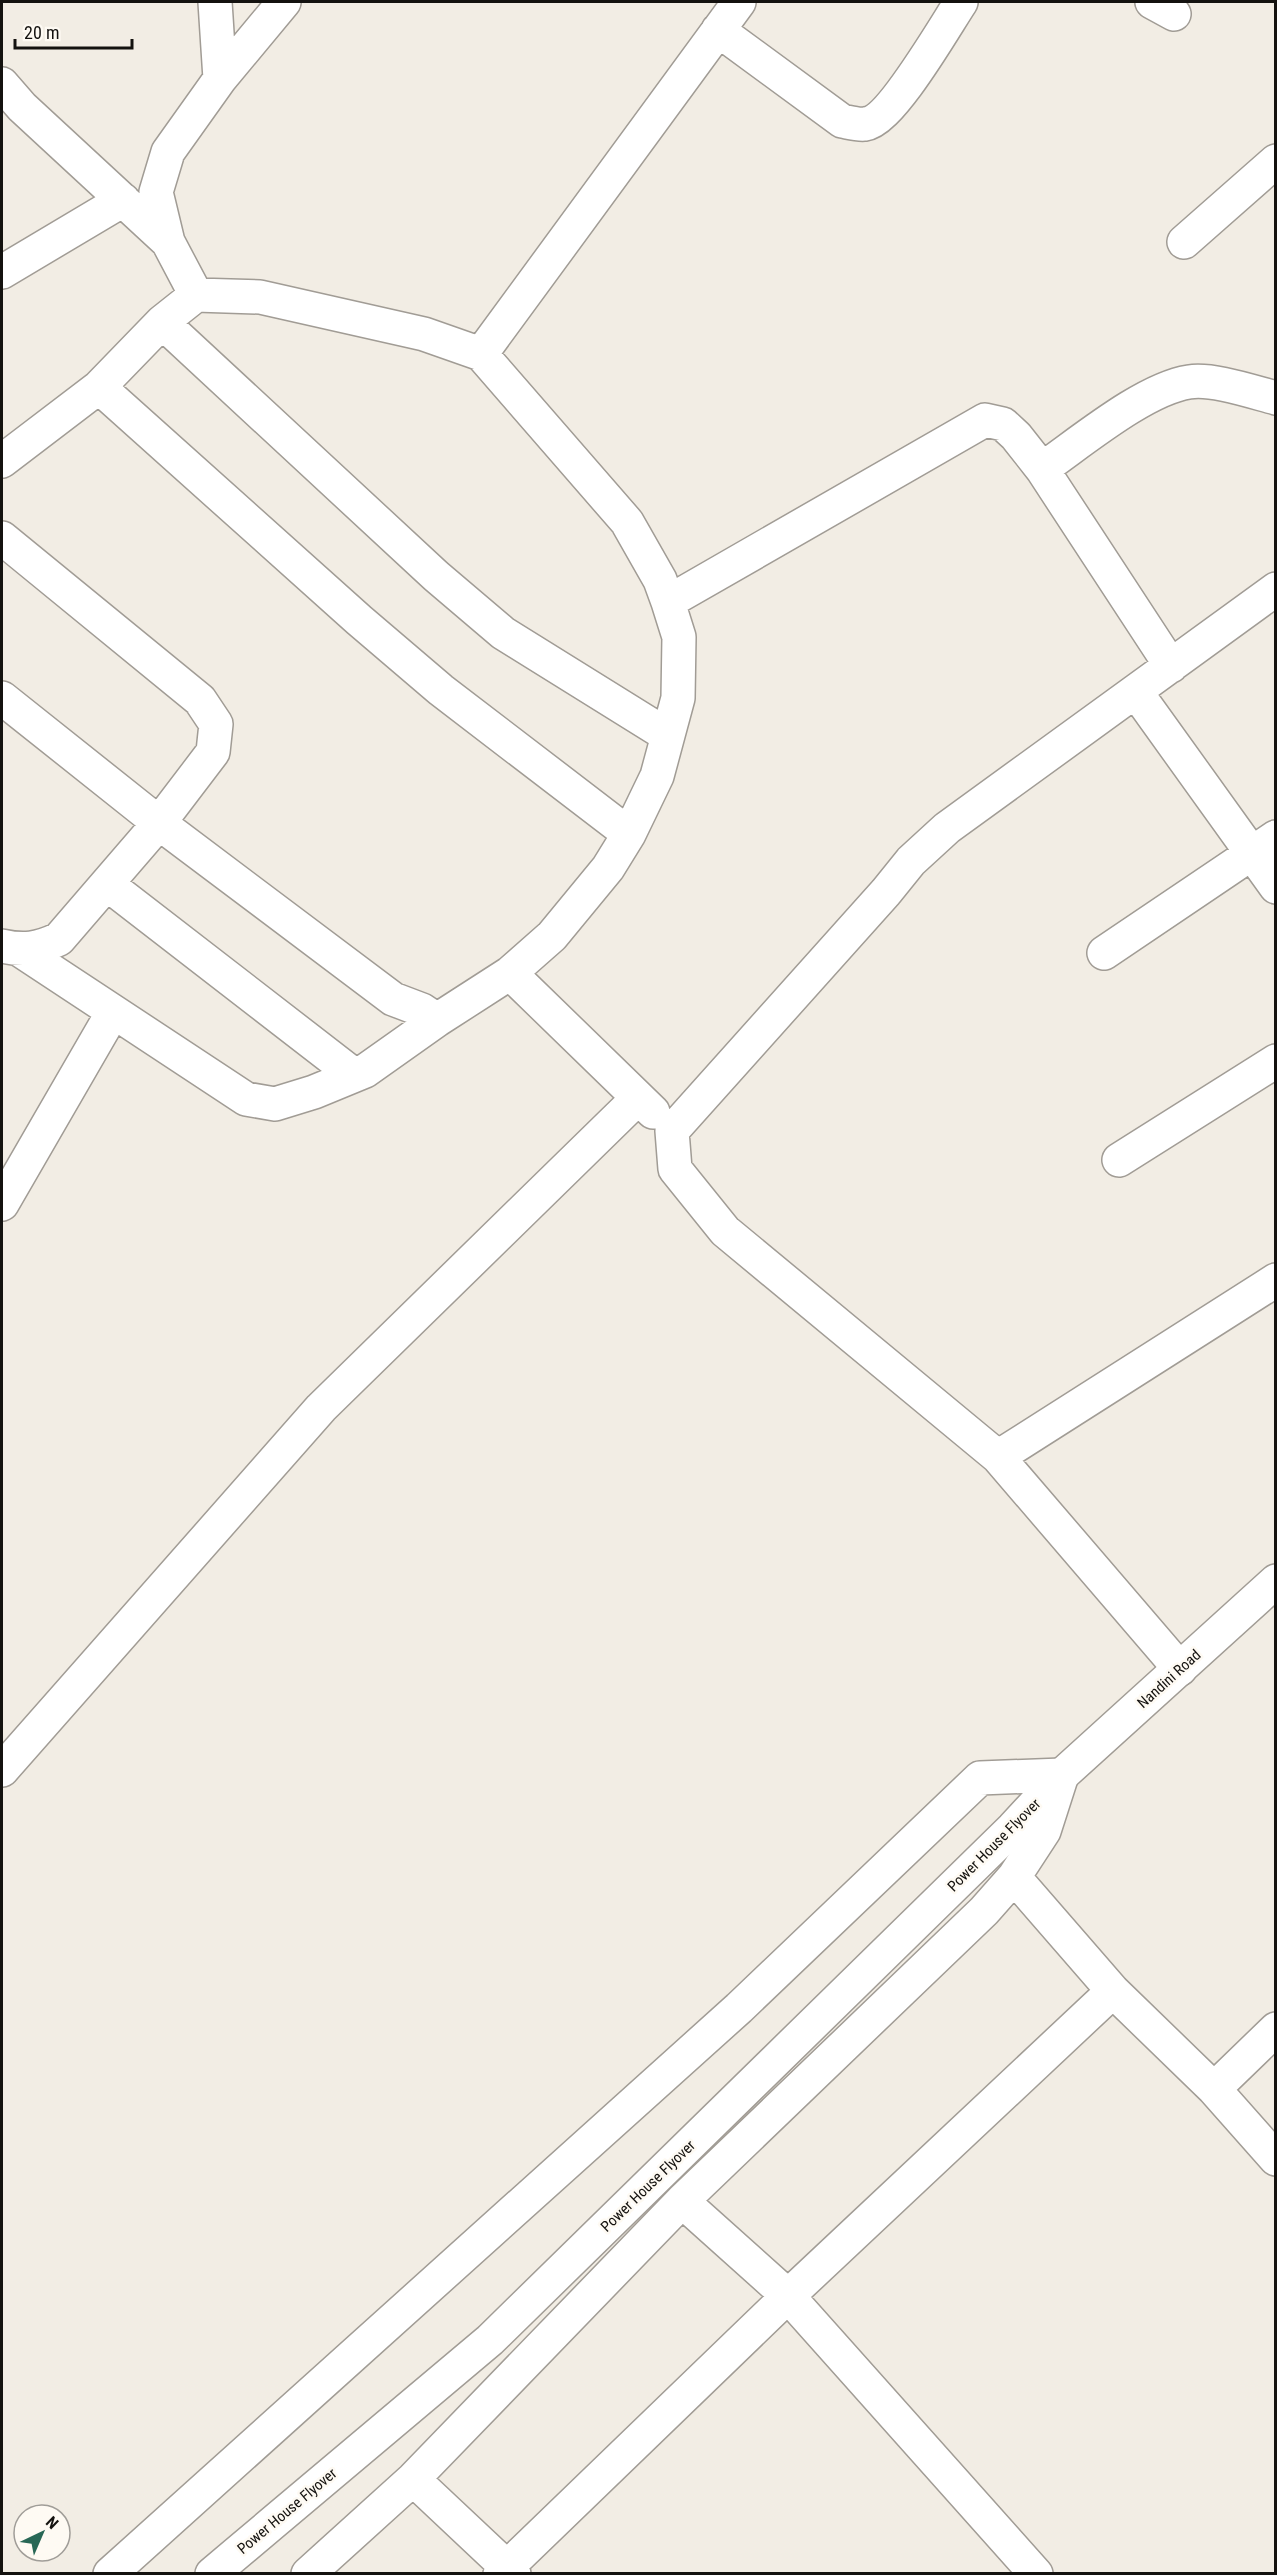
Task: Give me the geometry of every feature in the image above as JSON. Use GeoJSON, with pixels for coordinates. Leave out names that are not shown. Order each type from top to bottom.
{"type":"FeatureCollection","features":[{"type":"Feature","properties":{"kind":"street"},"geometry":{"type":"LineString","coordinates":[[215,2],[220,79]]}},
{"type":"Feature","properties":{"kind":"street"},"geometry":{"type":"LineString","coordinates":[[196,295],[168,242],[156,192],[168,152],[220,79],[284,2]]}},
{"type":"Feature","properties":{"kind":"street"},"geometry":{"type":"LineString","coordinates":[[481,354],[739,2]]}},
{"type":"Feature","properties":{"kind":"street"},"geometry":{"type":"LineString","coordinates":[[718,30],[842,121],[866,124],[885,113],[961,2]]}},
{"type":"Feature","properties":{"kind":"street"},"geometry":{"type":"LineString","coordinates":[[2,84],[22,107],[168,242]]}},
{"type":"Feature","properties":{"kind":"street"},"geometry":{"type":"LineString","coordinates":[[1184,242],[1275,161]]}},
{"type":"Feature","properties":{"kind":"street"},"geometry":{"type":"LineString","coordinates":[[2,272],[123,200]]}},
{"type":"Feature","properties":{"kind":"street"},"geometry":{"type":"LineString","coordinates":[[2,461],[99,387],[162,322],[196,295],[260,297],[424,334],[481,354],[627,522],[660,580],[679,636],[678,698],[657,776],[629,834],[608,868],[552,936],[510,973],[437,1020],[365,1071],[314,1092],[275,1104],[246,1099],[10,948]]}},
{"type":"Feature","properties":{"kind":"street"},"geometry":{"type":"LineString","coordinates":[[162,322],[436,576],[503,633],[667,735]]}},
{"type":"Feature","properties":{"kind":"street"},"geometry":{"type":"LineString","coordinates":[[1042,469],[1149,395],[1190,382],[1227,386],[1275,398]]}},
{"type":"Feature","properties":{"kind":"street"},"geometry":{"type":"LineString","coordinates":[[99,387],[359,620],[441,690],[629,834]]}},
{"type":"Feature","properties":{"kind":"street"},"geometry":{"type":"LineString","coordinates":[[668,602],[985,420],[1003,424],[1016,436],[1042,469],[1171,666]]}},
{"type":"Feature","properties":{"kind":"street"},"geometry":{"type":"LineString","coordinates":[[2,538],[200,700],[216,724],[213,752],[159,823],[59,939],[39,948],[10,948]]}},
{"type":"Feature","properties":{"kind":"street"},"geometry":{"type":"LineString","coordinates":[[672,1131],[886,892],[911,861],[947,828],[1275,589]]}},
{"type":"Feature","properties":{"kind":"street"},"geometry":{"type":"LineString","coordinates":[[1136,692],[1263,845],[1275,887]]}},
{"type":"Feature","properties":{"kind":"street"},"geometry":{"type":"LineString","coordinates":[[2,698],[159,823],[393,999],[422,1010],[437,1020]]}},
{"type":"Feature","properties":{"kind":"street"},"geometry":{"type":"LineString","coordinates":[[1104,953],[1263,845]]}},
{"type":"Feature","properties":{"kind":"street"},"geometry":{"type":"LineString","coordinates":[[107,884],[354,1075]]}},
{"type":"Feature","properties":{"kind":"street"},"geometry":{"type":"LineString","coordinates":[[510,973],[672,1131],[675,1169],[725,1231],[998,1457],[1180,1669]]}},
{"type":"Feature","properties":{"kind":"street"},"geometry":{"type":"LineString","coordinates":[[2,1204],[113,1012]]}},
{"type":"Feature","properties":{"kind":"street"},"geometry":{"type":"LineString","coordinates":[[1119,1160],[1275,1062]]}},
{"type":"Feature","properties":{"kind":"street"},"geometry":{"type":"LineString","coordinates":[[2,1770],[321,1408],[638,1098]]}},
{"type":"Feature","properties":{"kind":"street"},"geometry":{"type":"LineString","coordinates":[[998,1457],[1275,1280]]}},
{"type":"Feature","properties":{"kind":"street","name":"Nandini Road"},"geometry":{"type":"LineString","coordinates":[[1062,1775],[1275,1581]]}},
{"type":"Feature","properties":{"kind":"street"},"geometry":{"type":"LineString","coordinates":[[110,2574],[739,2008],[980,1778],[1062,1775],[1044,1831],[1014,1877],[984,1911],[682,2201],[413,2479],[308,2574]]}},
{"type":"Feature","properties":{"kind":"street","name":"Power House Flyover"},"geometry":{"type":"LineString","coordinates":[[212,2574],[490,2340],[1013,1828],[1062,1775]]}},
{"type":"Feature","properties":{"kind":"street"},"geometry":{"type":"LineString","coordinates":[[1014,1877],[1113,1991],[1214,2089],[1275,2158]]}},
{"type":"Feature","properties":{"kind":"street"},"geometry":{"type":"LineString","coordinates":[[413,2479],[507,2571],[788,2296],[1113,1991]]}},
{"type":"Feature","properties":{"kind":"street"},"geometry":{"type":"LineString","coordinates":[[1214,2089],[1275,2030]]}},
{"type":"Feature","properties":{"kind":"street"},"geometry":{"type":"LineString","coordinates":[[682,2201],[788,2296],[1036,2574]]}}]}
